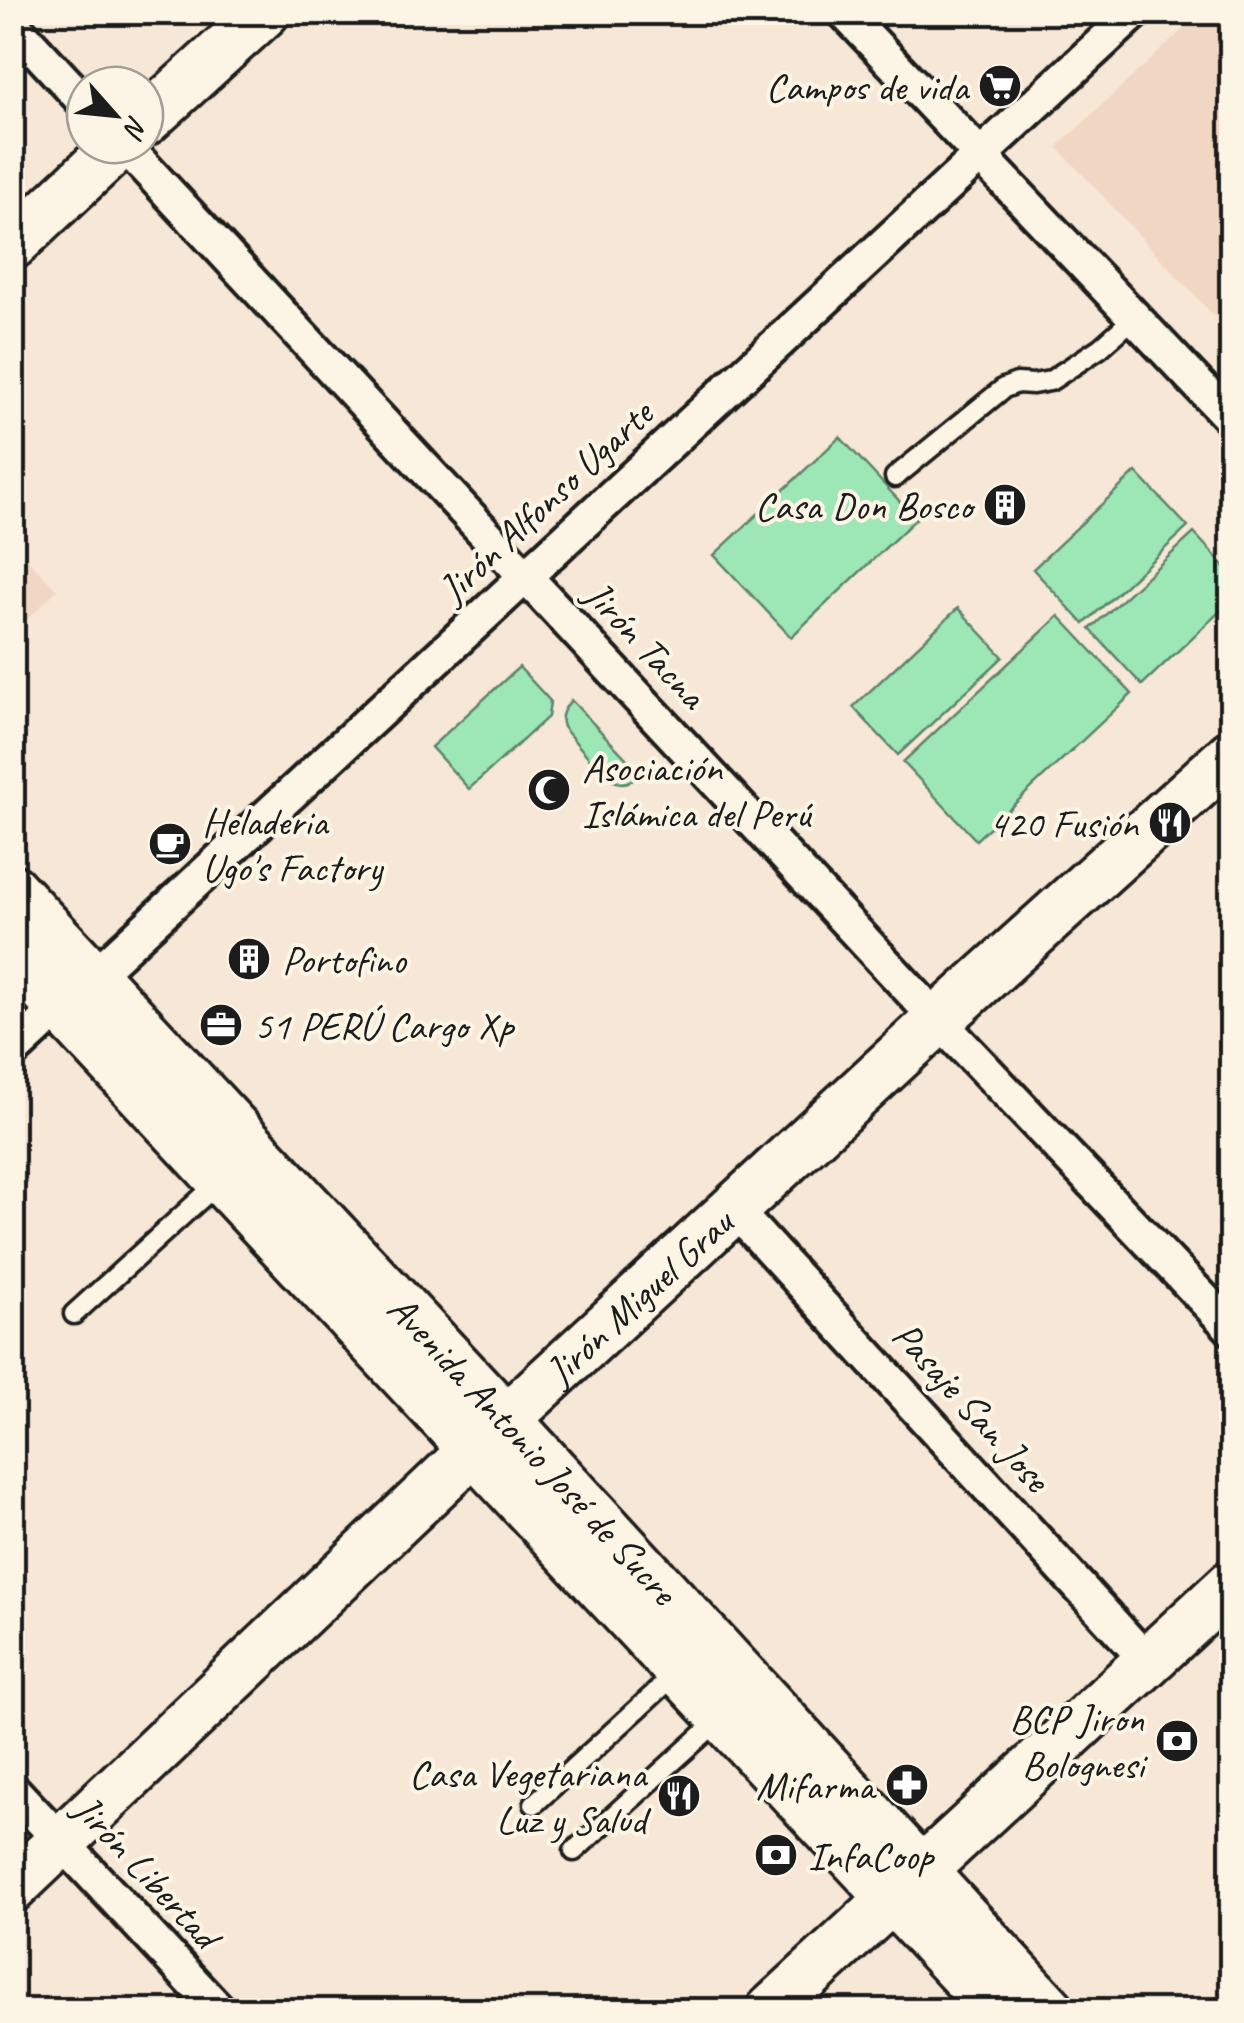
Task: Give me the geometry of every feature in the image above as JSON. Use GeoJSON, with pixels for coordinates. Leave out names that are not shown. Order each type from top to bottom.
{"type":"FeatureCollection","features":[{"type":"Feature","properties":{"kind":"main road"},"geometry":{"type":"LineString","coordinates":[[165,104],[266,12]]}},
{"type":"Feature","properties":{"kind":"main road"},"geometry":{"type":"LineString","coordinates":[[12,246],[99,165]]}},
{"type":"Feature","properties":{"kind":"main road","name":"Jirón Miguel Grau"},"geometry":{"type":"LineString","coordinates":[[12,1888],[490,1434],[1232,754]]}},
{"type":"Feature","properties":{"kind":"main road","name":"Avenida Antonio José de Sucre"},"geometry":{"type":"LineString","coordinates":[[12,889],[77,992],[222,1180],[490,1434],[680,1671],[722,1716],[1050,2010]]}},
{"type":"Feature","properties":{"kind":"main road","name":"Avenida Antonio José de Sucre"},"geometry":{"type":"LineString","coordinates":[[12,956],[77,992],[490,1434],[907,1885],[996,2010]]}},
{"type":"Feature","properties":{"kind":"main road"},"geometry":{"type":"LineString","coordinates":[[771,2010],[1232,1584]]}},
{"type":"Feature","properties":{"kind":"street"},"geometry":{"type":"LineString","coordinates":[[844,12],[1232,420]]}},
{"type":"Feature","properties":{"kind":"street","name":"Jirón Alfonso Ugarte"},"geometry":{"type":"LineString","coordinates":[[12,1052],[1135,12]]}},
{"type":"Feature","properties":{"kind":"street"},"geometry":{"type":"LineString","coordinates":[[12,24],[65,81]]}},
{"type":"Feature","properties":{"kind":"street","name":"Jirón Tacna"},"geometry":{"type":"LineString","coordinates":[[140,165],[1232,1329]]}},
{"type":"Feature","properties":{"kind":"street","name":"Pasaje San Jose"},"geometry":{"type":"LineString","coordinates":[[734,1208],[1148,1662]]}},
{"type":"Feature","properties":{"kind":"street","name":"Jirón Libertad"},"geometry":{"type":"LineString","coordinates":[[12,1789],[219,2010]]}},
{"type":"Feature","properties":{"kind":"lane"},"geometry":{"type":"LineString","coordinates":[[895,477],[1004,388],[1050,381],[1100,348],[1134,318]]}},
{"type":"Feature","properties":{"kind":"lane"},"geometry":{"type":"LineString","coordinates":[[74,1314],[222,1180]]}},
{"type":"Feature","properties":{"kind":"lane"},"geometry":{"type":"LineString","coordinates":[[534,1804],[680,1671]]}},
{"type":"Feature","properties":{"kind":"lane"},"geometry":{"type":"LineString","coordinates":[[574,1851],[722,1716]]}},
{"type":"Feature","properties":{"kind":"shaded area"},"geometry":{"type":"Polygon","coordinates":[[[1201,13],[1231,13],[1231,300],[1214,316],[1057,147],[1201,13]]]}},
{"type":"Feature","properties":{"kind":"shaded area"},"geometry":{"type":"Polygon","coordinates":[[[13,544],[57,590],[13,634],[13,544]]]}},
{"type":"Feature","properties":{"kind":"green space"},"geometry":{"type":"Polygon","coordinates":[[[840,437],[916,519],[791,637],[714,555],[840,437]]]}},
{"type":"Feature","properties":{"kind":"green space"},"geometry":{"type":"Polygon","coordinates":[[[1136,472],[1188,527],[1084,624],[1033,569],[1136,472]]]}},
{"type":"Feature","properties":{"kind":"green space"},"geometry":{"type":"Polygon","coordinates":[[[1194,533],[1231,573],[1231,601],[1142,685],[1090,629],[1194,533]]]}},
{"type":"Feature","properties":{"kind":"green space"},"geometry":{"type":"Polygon","coordinates":[[[958,608],[1003,657],[898,755],[853,707],[958,608]]]}},
{"type":"Feature","properties":{"kind":"green space"},"geometry":{"type":"Polygon","coordinates":[[[1059,616],[1132,694],[976,840],[903,762],[1059,616]]]}},
{"type":"Feature","properties":{"kind":"green space"},"geometry":{"type":"Polygon","coordinates":[[[519,667],[550,701],[548,717],[469,789],[431,747],[519,667]]]}},
{"type":"Feature","properties":{"kind":"green space"},"geometry":{"type":"Polygon","coordinates":[[[571,700],[641,774],[620,783],[594,764],[563,727],[563,713],[571,700]]]}},
{"type":"Feature","properties":{"kind":"place","name":"Campos de vida"},"geometry":{"type":"Point","coordinates":[1000,86]}},
{"type":"Feature","properties":{"kind":"place","name":"Casa Don Bosco"},"geometry":{"type":"Point","coordinates":[1005,505]}},
{"type":"Feature","properties":{"kind":"place","name":"Asociación Islámica del Perú"},"geometry":{"type":"Point","coordinates":[549,790]}},
{"type":"Feature","properties":{"kind":"place","name":"420 Fusión"},"geometry":{"type":"Point","coordinates":[1170,823]}},
{"type":"Feature","properties":{"kind":"place","name":"Heladeria Ugo's Factory"},"geometry":{"type":"Point","coordinates":[170,844]}},
{"type":"Feature","properties":{"kind":"place","name":"Portofino"},"geometry":{"type":"Point","coordinates":[249,959]}},
{"type":"Feature","properties":{"kind":"place","name":"51 PERÚ Cargo Xp"},"geometry":{"type":"Point","coordinates":[221,1025]}},
{"type":"Feature","properties":{"kind":"place","name":"BCP Jiron Bolognesi"},"geometry":{"type":"Point","coordinates":[1177,1741]}},
{"type":"Feature","properties":{"kind":"place","name":"Mifarma"},"geometry":{"type":"Point","coordinates":[907,1785]}},
{"type":"Feature","properties":{"kind":"place","name":"Casa Vegetariana Luz y Salud"},"geometry":{"type":"Point","coordinates":[679,1796]}},
{"type":"Feature","properties":{"kind":"place","name":"InfaCoop"},"geometry":{"type":"Point","coordinates":[776,1855]}}]}
